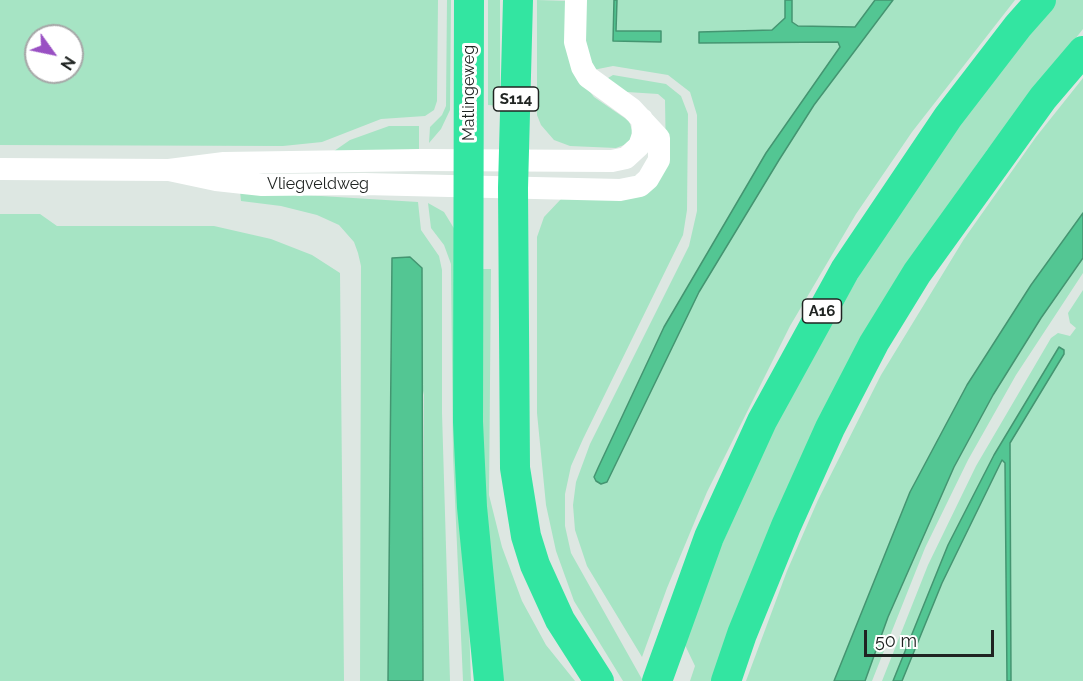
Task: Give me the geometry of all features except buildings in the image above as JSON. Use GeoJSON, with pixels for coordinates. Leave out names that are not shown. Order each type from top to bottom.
{"type":"FeatureCollection","features":[{"type":"Feature","properties":{"kind":"highway","name":"Matlingeweg"},"geometry":{"type":"LineString","coordinates":[[469,0],[468,422],[472,507],[489,681]]}},
{"type":"Feature","properties":{"kind":"highway","name":"S114"},"geometry":{"type":"LineString","coordinates":[[513,174],[518,0]]}},
{"type":"Feature","properties":{"kind":"highway","name":"A16"},"geometry":{"type":"LineString","coordinates":[[661,670],[709,537],[762,421],[845,270],[948,117],[1018,26],[1041,0]]}},
{"type":"Feature","properties":{"kind":"highway"},"geometry":{"type":"LineString","coordinates":[[726,681],[742,634],[786,526],[830,428],[874,343],[917,273],[1043,98],[1083,51]]}},
{"type":"Feature","properties":{"kind":"highway"},"geometry":{"type":"LineString","coordinates":[[513,174],[514,443],[521,510],[535,565],[549,600],[574,645],[599,681]]}},
{"type":"Feature","properties":{"kind":"street"},"geometry":{"type":"LineString","coordinates":[[513,174],[620,190],[640,186],[654,171],[659,160],[659,138],[642,118],[588,77],[582,67],[575,42],[576,0]]}},
{"type":"Feature","properties":{"kind":"street"},"geometry":{"type":"LineString","coordinates":[[513,174],[626,158],[640,141],[642,118]]}},
{"type":"Feature","properties":{"kind":"street","name":"Vliegveldweg"},"geometry":{"type":"LineString","coordinates":[[0,169],[169,170],[224,163],[513,174]]}},
{"type":"Feature","properties":{"kind":"shaded area"},"geometry":{"type":"Polygon","coordinates":[[[0,0],[438,0],[437,101],[434,110],[425,116],[381,119],[322,142],[283,146],[0,145],[0,0]]]}},
{"type":"Feature","properties":{"kind":"shaded area"},"geometry":{"type":"Polygon","coordinates":[[[447,0],[451,0],[450,110],[441,129],[429,143],[430,127],[442,115],[446,106],[447,0]]]}},
{"type":"Feature","properties":{"kind":"shaded area"},"geometry":{"type":"Polygon","coordinates":[[[488,0],[500,0],[500,106],[488,105],[488,0]]]}},
{"type":"Feature","properties":{"kind":"shaded area"},"geometry":{"type":"Polygon","coordinates":[[[537,0],[568,1],[576,74],[594,97],[629,121],[632,130],[631,139],[624,145],[616,148],[570,146],[554,140],[541,125],[537,115],[537,0]]]}},
{"type":"Feature","properties":{"kind":"shaded area"},"geometry":{"type":"Polygon","coordinates":[[[583,0],[614,0],[613,41],[661,41],[660,31],[616,31],[617,0],[785,0],[785,18],[772,30],[700,32],[838,42],[841,47],[766,153],[664,327],[598,468],[601,484],[607,482],[699,292],[814,105],[893,0],[1015,0],[912,132],[856,214],[790,326],[707,492],[667,588],[642,657],[587,566],[575,530],[573,505],[576,482],[590,444],[689,246],[697,211],[697,115],[690,92],[668,75],[613,66],[593,70],[587,58],[583,0]]]}},
{"type":"Feature","properties":{"kind":"shaded area"},"geometry":{"type":"Polygon","coordinates":[[[614,0],[617,0],[616,31],[661,31],[661,42],[613,41],[614,0]]]}},
{"type":"Feature","properties":{"kind":"shaded area"},"geometry":{"type":"Polygon","coordinates":[[[785,0],[792,0],[792,22],[798,26],[855,27],[875,0],[893,0],[814,105],[699,292],[607,482],[601,484],[594,477],[664,327],[766,153],[840,47],[838,42],[699,43],[699,32],[772,30],[785,18],[785,0]]]}},
{"type":"Feature","properties":{"kind":"shaded area"},"geometry":{"type":"Polygon","coordinates":[[[792,0],[875,0],[855,27],[798,26],[792,22],[792,0]]]}},
{"type":"Feature","properties":{"kind":"shaded area"},"geometry":{"type":"Polygon","coordinates":[[[1056,0],[1083,0],[1083,29],[987,150],[950,203],[740,604],[711,681],[690,681],[695,666],[684,643],[687,625],[778,415],[906,195],[1056,0]]]}},
{"type":"Feature","properties":{"kind":"shaded area"},"geometry":{"type":"Polygon","coordinates":[[[613,75],[666,84],[681,96],[688,114],[687,210],[683,235],[583,439],[571,466],[565,494],[565,526],[571,553],[643,681],[623,681],[574,601],[556,551],[546,505],[537,413],[537,237],[544,217],[561,199],[595,195],[666,161],[665,100],[658,94],[627,92],[603,81],[613,75]]]}},
{"type":"Feature","properties":{"kind":"shaded area"},"geometry":{"type":"Polygon","coordinates":[[[1083,78],[1083,213],[1031,285],[967,385],[910,492],[834,681],[746,681],[787,571],[818,500],[881,375],[964,239],[1036,137],[1083,78]]]}},
{"type":"Feature","properties":{"kind":"shaded area"},"geometry":{"type":"Polygon","coordinates":[[[389,126],[419,126],[419,149],[324,158],[350,140],[389,126]]]}},
{"type":"Feature","properties":{"kind":"shaded area"},"geometry":{"type":"Polygon","coordinates":[[[240,191],[418,202],[421,230],[439,256],[442,270],[442,413],[450,681],[423,681],[424,395],[392,258],[388,681],[360,681],[361,266],[358,253],[354,242],[339,225],[317,215],[281,206],[241,201],[240,191]]]}},
{"type":"Feature","properties":{"kind":"shaded area"},"geometry":{"type":"Polygon","coordinates":[[[428,203],[444,212],[455,230],[471,681],[463,681],[453,455],[451,264],[444,245],[431,228],[428,203]]]}},
{"type":"Feature","properties":{"kind":"shaded area"},"geometry":{"type":"Polygon","coordinates":[[[1083,213],[1083,258],[1041,318],[993,395],[954,467],[888,617],[865,681],[834,681],[910,492],[967,385],[1031,285],[1083,213]]]}},
{"type":"Feature","properties":{"kind":"shaded area"},"geometry":{"type":"Polygon","coordinates":[[[0,214],[40,214],[57,226],[214,226],[271,239],[312,255],[340,273],[344,681],[0,681],[0,214]]]}},
{"type":"Feature","properties":{"kind":"shaded area"},"geometry":{"type":"Polygon","coordinates":[[[410,257],[422,268],[423,681],[388,681],[392,258],[410,257]]]}},
{"type":"Feature","properties":{"kind":"shaded area"},"geometry":{"type":"Polygon","coordinates":[[[1083,258],[1083,273],[1016,375],[968,460],[925,548],[872,681],[865,681],[888,617],[954,467],[993,395],[1041,318],[1083,258]]]}},
{"type":"Feature","properties":{"kind":"shaded area"},"geometry":{"type":"Polygon","coordinates":[[[477,269],[491,269],[489,495],[502,547],[522,601],[546,645],[575,681],[502,681],[482,494],[477,269]]]}},
{"type":"Feature","properties":{"kind":"shaded area"},"geometry":{"type":"Polygon","coordinates":[[[1083,290],[1083,681],[1011,681],[1010,443],[1062,348],[1059,347],[994,455],[948,545],[893,681],[882,681],[928,565],[976,466],[1051,338],[1058,333],[1070,336],[1076,328],[1070,323],[1068,313],[1083,290]]]}},
{"type":"Feature","properties":{"kind":"shaded area"},"geometry":{"type":"Polygon","coordinates":[[[1059,347],[1064,350],[1064,354],[1010,443],[1011,681],[1007,681],[1005,463],[1002,460],[942,583],[902,681],[893,681],[948,545],[994,455],[1059,347]]]}},
{"type":"Feature","properties":{"kind":"shaded area"},"geometry":{"type":"Polygon","coordinates":[[[1001,459],[1005,463],[1007,681],[902,681],[942,583],[1001,459]]]}}]}
